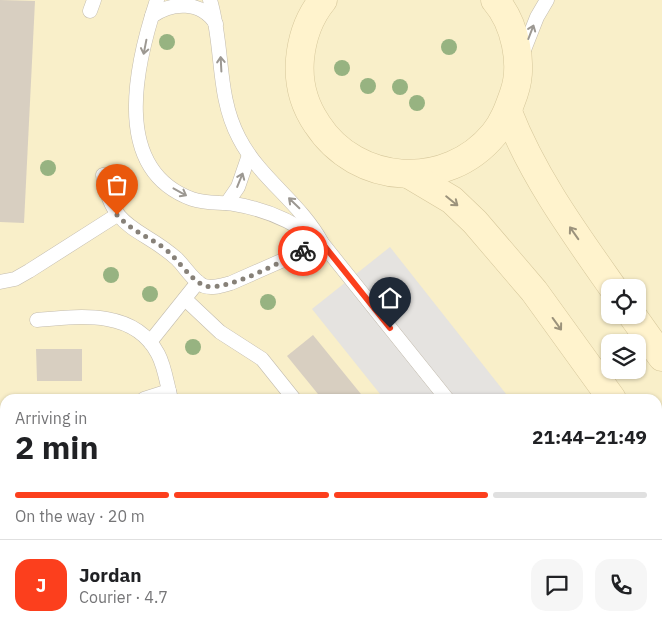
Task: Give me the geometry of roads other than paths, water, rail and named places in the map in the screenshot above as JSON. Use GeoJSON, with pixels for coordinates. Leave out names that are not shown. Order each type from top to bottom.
{"type":"FeatureCollection","features":[{"type":"Feature","properties":{"kind":"main road"},"geometry":{"type":"LineString","coordinates":[[313,7],[302,44],[299,68],[302,93],[311,116],[342,153],[363,166],[386,173],[410,175],[434,172],[458,164],[478,150],[495,133],[508,112],[516,89],[518,65],[515,43],[508,22],[495,0]]}},
{"type":"Feature","properties":{"kind":"main road"},"geometry":{"type":"LineString","coordinates":[[508,112],[521,144],[538,176],[567,223],[607,279]]}},
{"type":"Feature","properties":{"kind":"main road"},"geometry":{"type":"LineString","coordinates":[[410,175],[452,200],[475,222],[534,291],[608,394]]}},
{"type":"Feature","properties":{"kind":"main road"},"geometry":{"type":"LineString","coordinates":[[638,324],[662,357]]}},
{"type":"Feature","properties":{"kind":"lane"},"geometry":{"type":"LineString","coordinates":[[157,0],[152,16],[136,101],[137,127],[143,152],[150,167],[176,191],[192,199],[268,212],[306,230],[322,243]]}},
{"type":"Feature","properties":{"kind":"lane"},"geometry":{"type":"LineString","coordinates":[[210,0],[217,27],[222,84],[226,102],[239,138],[249,155],[268,180],[305,215],[322,243],[443,394]]}},
{"type":"Feature","properties":{"kind":"lane"},"geometry":{"type":"LineString","coordinates":[[518,65],[537,17],[546,0]]}},
{"type":"Feature","properties":{"kind":"lane"},"geometry":{"type":"LineString","coordinates":[[152,16],[163,8],[175,5],[188,5],[201,10],[217,27]]}},
{"type":"Feature","properties":{"kind":"lane"},"geometry":{"type":"LineString","coordinates":[[227,204],[238,187],[249,155]]}},
{"type":"Feature","properties":{"kind":"lane"},"geometry":{"type":"LineString","coordinates":[[103,175],[105,189],[117,215],[137,233],[164,248],[198,282],[210,287],[231,283],[322,243]]}},
{"type":"Feature","properties":{"kind":"lane"},"geometry":{"type":"LineString","coordinates":[[0,282],[22,275],[117,215]]}},
{"type":"Feature","properties":{"kind":"lane"},"geometry":{"type":"LineString","coordinates":[[150,342],[198,282]]}},
{"type":"Feature","properties":{"kind":"lane"},"geometry":{"type":"LineString","coordinates":[[185,299],[220,332],[262,360],[290,394]]}},
{"type":"Feature","properties":{"kind":"lane"},"geometry":{"type":"LineString","coordinates":[[37,320],[77,316],[123,322],[145,334],[159,355],[170,394]]}}]}
